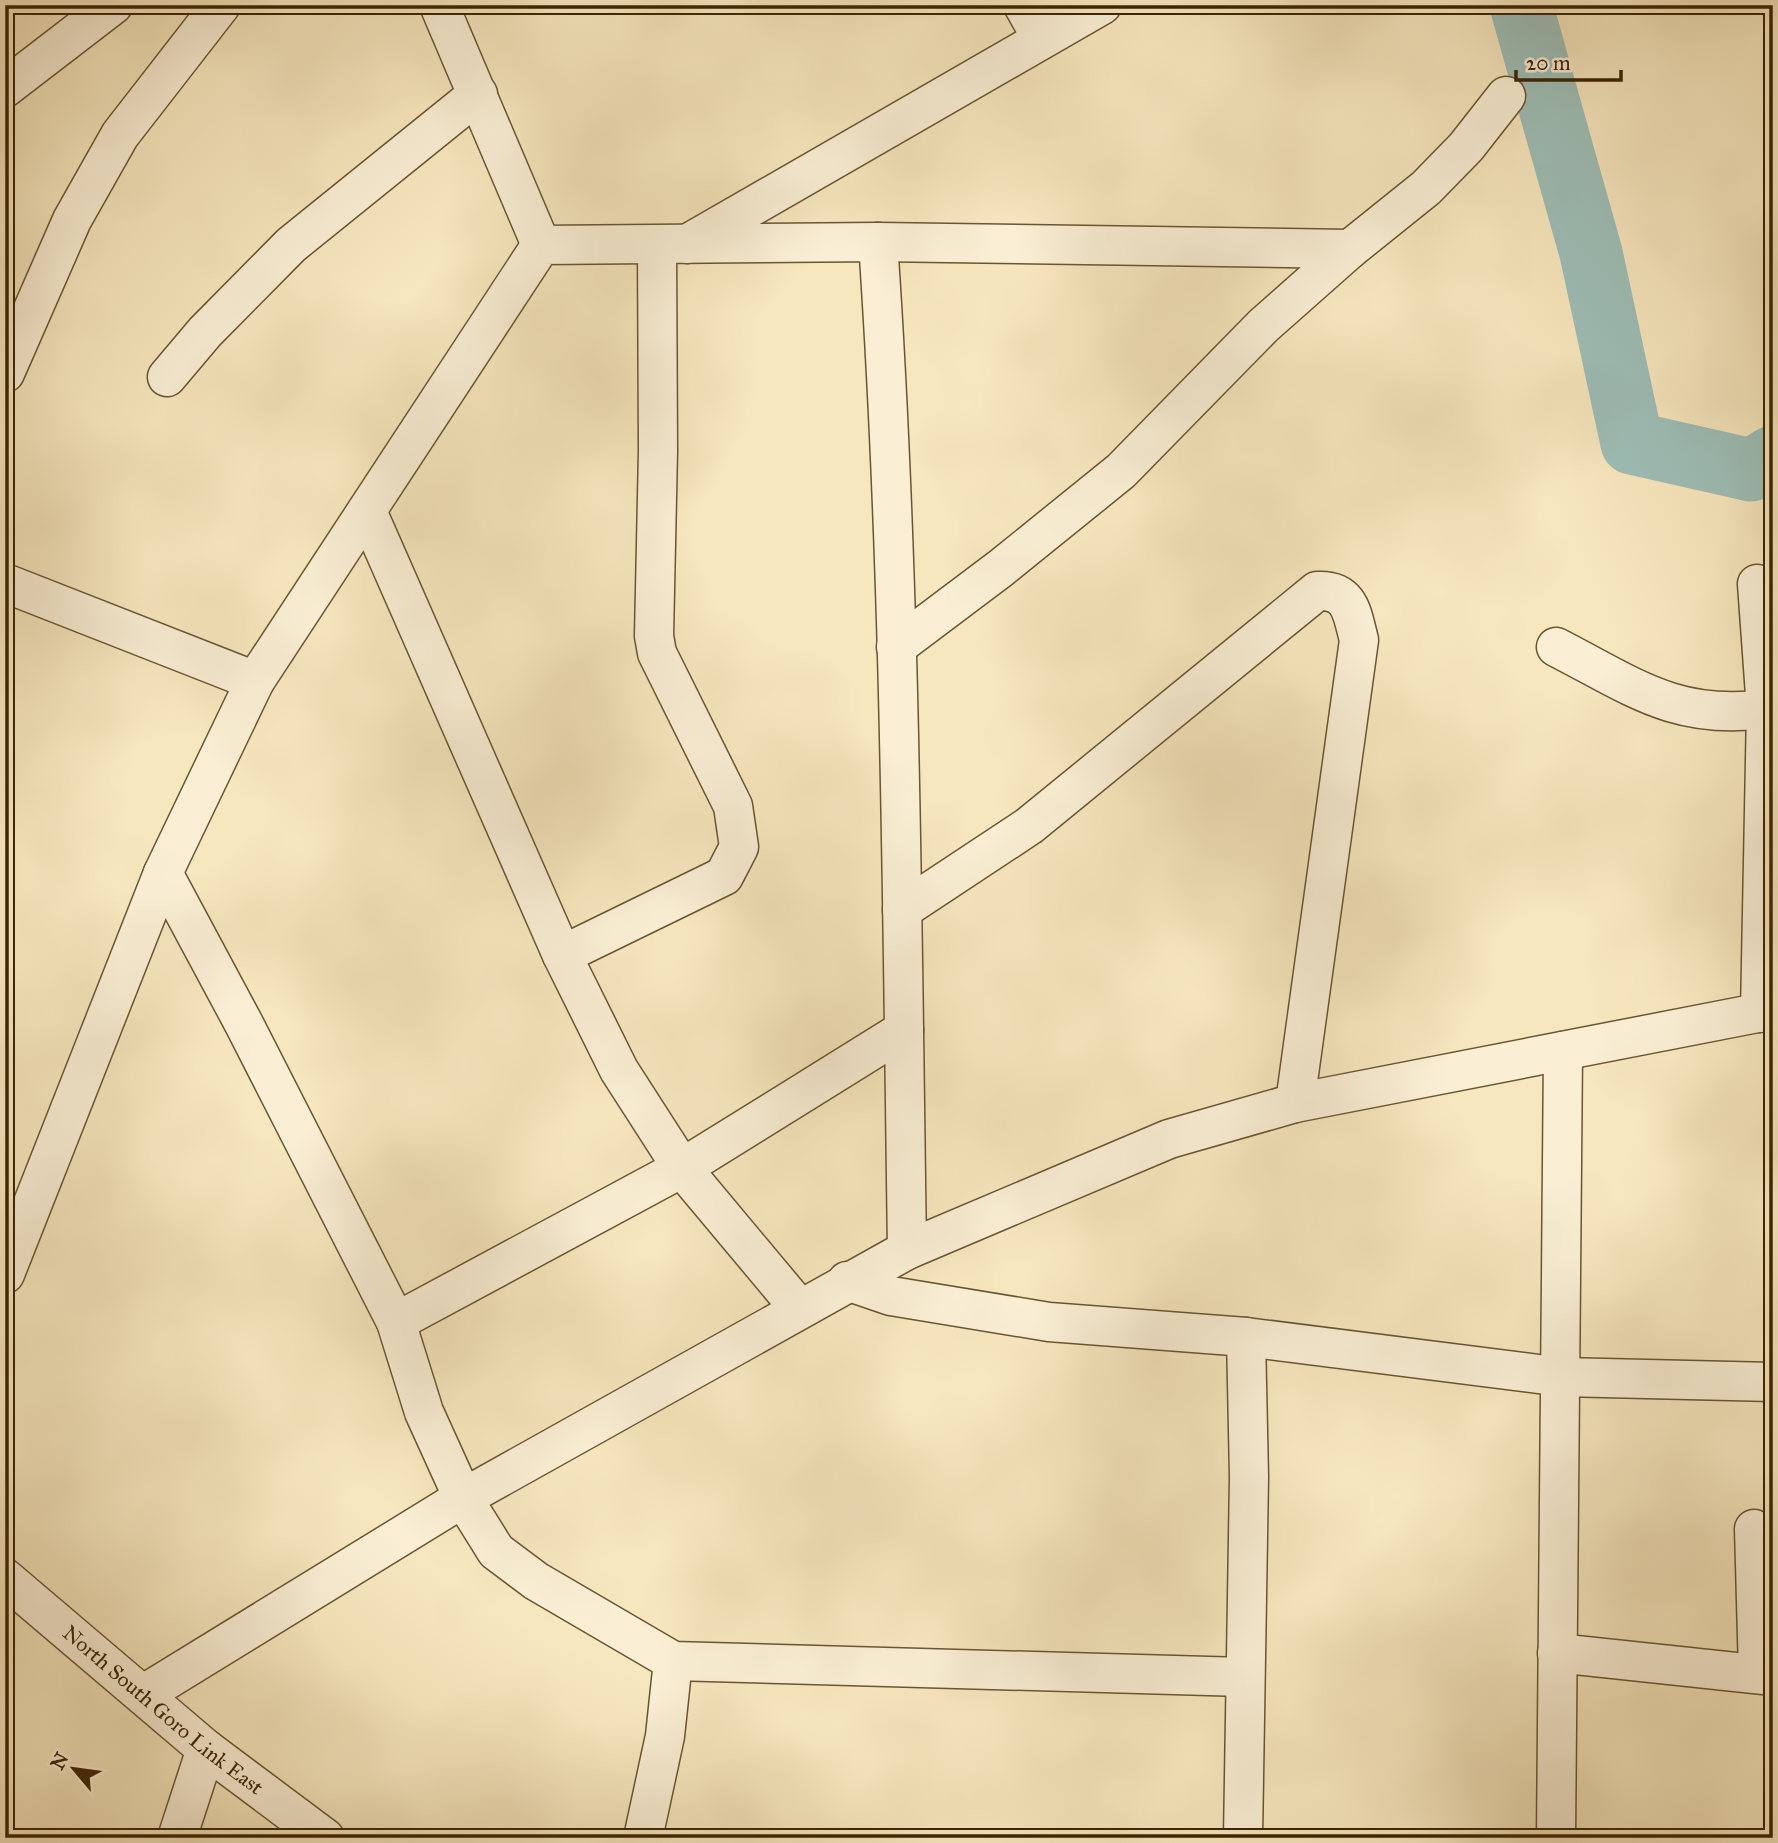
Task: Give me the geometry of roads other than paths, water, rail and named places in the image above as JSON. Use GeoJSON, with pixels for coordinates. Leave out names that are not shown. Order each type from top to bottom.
{"type":"FeatureCollection","features":[{"type":"Feature","properties":{"kind":"street"},"geometry":{"type":"LineString","coordinates":[[5,88],[113,5]]}},
{"type":"Feature","properties":{"kind":"street"},"geometry":{"type":"LineString","coordinates":[[5,373],[72,220],[120,135],[220,5]]}},
{"type":"Feature","properties":{"kind":"street"},"geometry":{"type":"LineString","coordinates":[[439,5],[541,245]]}},
{"type":"Feature","properties":{"kind":"street"},"geometry":{"type":"LineString","coordinates":[[1023,5],[1042,39]]}},
{"type":"Feature","properties":{"kind":"street"},"geometry":{"type":"LineString","coordinates":[[672,246],[1102,5]]}},
{"type":"Feature","properties":{"kind":"street"},"geometry":{"type":"LineString","coordinates":[[167,377],[205,332],[291,245],[478,94]]}},
{"type":"Feature","properties":{"kind":"street"},"geometry":{"type":"LineString","coordinates":[[896,647],[1001,568],[1121,471],[1263,326],[1350,249],[1426,188],[1466,147],[1506,96]]}},
{"type":"Feature","properties":{"kind":"street"},"geometry":{"type":"LineString","coordinates":[[541,245],[672,246],[878,242],[1350,249]]}},
{"type":"Feature","properties":{"kind":"street"},"geometry":{"type":"LineString","coordinates":[[878,242],[888,382],[896,647],[907,1250]]}},
{"type":"Feature","properties":{"kind":"street"},"geometry":{"type":"LineString","coordinates":[[5,1274],[163,873],[255,681],[541,245]]}},
{"type":"Feature","properties":{"kind":"street"},"geometry":{"type":"LineString","coordinates":[[562,955],[724,876],[739,847],[733,806],[657,653],[654,636],[658,451],[672,246]]}},
{"type":"Feature","properties":{"kind":"street"},"geometry":{"type":"LineString","coordinates":[[367,511],[562,955],[619,1070],[682,1168],[799,1308]]}},
{"type":"Feature","properties":{"kind":"street"},"geometry":{"type":"LineString","coordinates":[[5,583],[255,681]]}},
{"type":"Feature","properties":{"kind":"street"},"geometry":{"type":"LineString","coordinates":[[144,1694],[463,1498],[847,1281],[907,1250],[1170,1139],[1295,1103],[1766,1012],[1766,709],[1757,584]]}},
{"type":"Feature","properties":{"kind":"street"},"geometry":{"type":"LineString","coordinates":[[902,909],[1029,826],[1317,591],[1332,590],[1342,595],[1350,609],[1359,640],[1295,1103]]}},
{"type":"Feature","properties":{"kind":"street"},"geometry":{"type":"LineString","coordinates":[[1556,647],[1677,706],[1706,712],[1766,709]]}},
{"type":"Feature","properties":{"kind":"street"},"geometry":{"type":"LineString","coordinates":[[163,873],[244,1024],[396,1322],[424,1412],[463,1498],[496,1551],[537,1581],[673,1661],[1244,1677]]}},
{"type":"Feature","properties":{"kind":"street"},"geometry":{"type":"LineString","coordinates":[[396,1322],[682,1168],[904,1030]]}},
{"type":"Feature","properties":{"kind":"street"},"geometry":{"type":"LineString","coordinates":[[1556,1838],[1563,1051]]}},
{"type":"Feature","properties":{"kind":"street"},"geometry":{"type":"LineString","coordinates":[[847,1281],[891,1296],[1049,1322],[1246,1337],[1562,1377],[1773,1382]]}},
{"type":"Feature","properties":{"kind":"street"},"geometry":{"type":"LineString","coordinates":[[1243,1838],[1249,1477],[1246,1337]]}},
{"type":"Feature","properties":{"kind":"street"},"geometry":{"type":"LineString","coordinates":[[1557,1653],[1765,1675],[1754,1529]]}},
{"type":"Feature","properties":{"kind":"street","name":"North South Goro Link East"},"geometry":{"type":"LineString","coordinates":[[5,1578],[206,1749],[325,1838]]}},
{"type":"Feature","properties":{"kind":"street"},"geometry":{"type":"LineString","coordinates":[[643,1838],[665,1735],[673,1661]]}},
{"type":"Feature","properties":{"kind":"street"},"geometry":{"type":"LineString","coordinates":[[177,1838],[206,1749]]}},
{"type":"Feature","properties":{"kind":"waterway"},"geometry":{"type":"LineString","coordinates":[[1521,5],[1591,253],[1632,443],[1751,470],[1773,457]]}}]}
